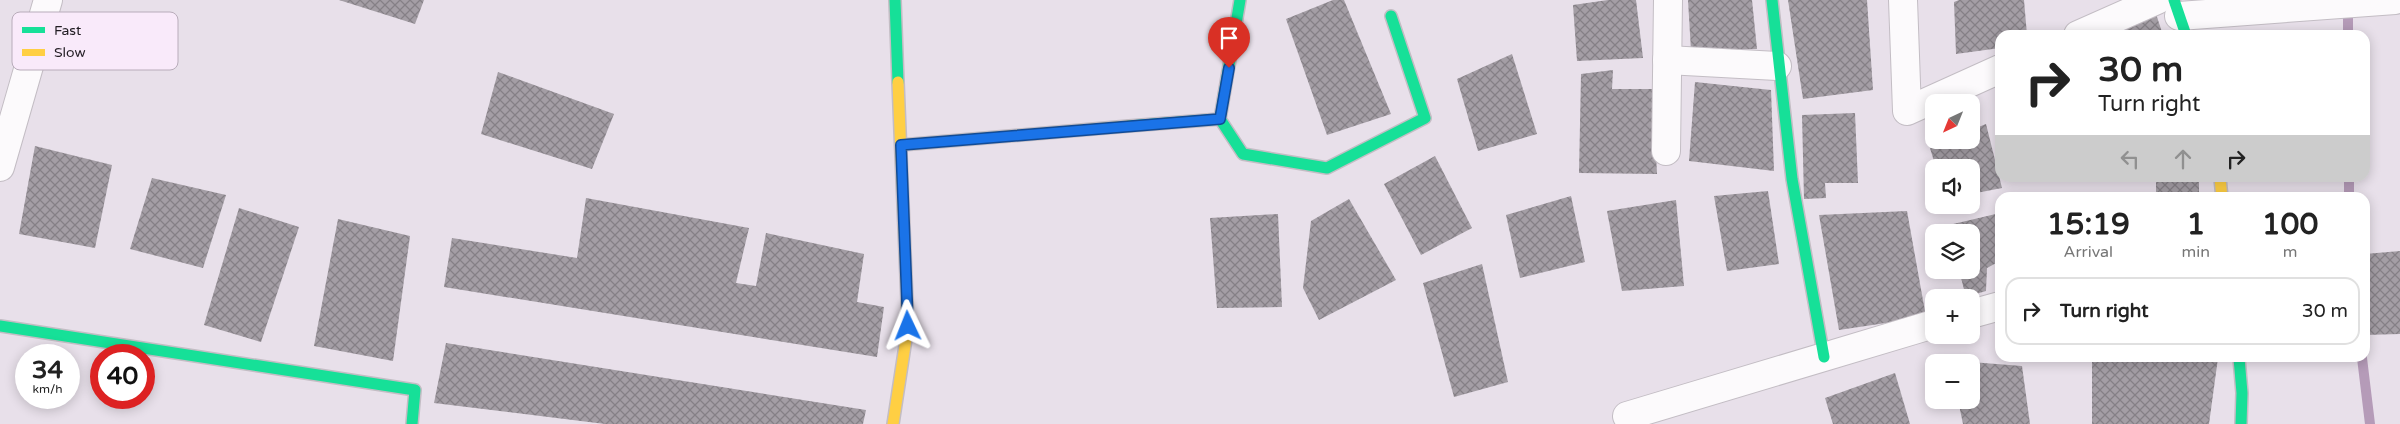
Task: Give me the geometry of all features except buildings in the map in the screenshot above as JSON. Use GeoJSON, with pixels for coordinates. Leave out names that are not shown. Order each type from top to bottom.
{"type":"FeatureCollection","features":[{"type":"Feature","properties":{"kind":"street"},"geometry":{"type":"LineString","coordinates":[[894,424],[908,326],[896,0]]}},
{"type":"Feature","properties":{"kind":"street"},"geometry":{"type":"LineString","coordinates":[[1240,0],[1220,119],[1243,154],[1327,168],[1425,118],[1391,16]]}},
{"type":"Feature","properties":{"kind":"street"},"geometry":{"type":"LineString","coordinates":[[1666,151],[1668,0]]}},
{"type":"Feature","properties":{"kind":"street"},"geometry":{"type":"LineString","coordinates":[[1772,0],[1777,66],[1804,259],[1824,356]]}},
{"type":"Feature","properties":{"kind":"street"},"geometry":{"type":"LineString","coordinates":[[1903,0],[1907,110],[1995,71]]}},
{"type":"Feature","properties":{"kind":"street"},"geometry":{"type":"LineString","coordinates":[[2089,30],[2157,0]]}},
{"type":"Feature","properties":{"kind":"street"},"geometry":{"type":"LineString","coordinates":[[2180,17],[2395,0]]}},
{"type":"Feature","properties":{"kind":"street"},"geometry":{"type":"LineString","coordinates":[[1667,60],[1777,66]]}},
{"type":"Feature","properties":{"kind":"street"},"geometry":{"type":"LineString","coordinates":[[0,167],[28,70]]}},
{"type":"Feature","properties":{"kind":"street"},"geometry":{"type":"LineString","coordinates":[[901,145],[1220,119]]}},
{"type":"Feature","properties":{"kind":"street"},"geometry":{"type":"LineString","coordinates":[[1980,312],[1995,307]]}},
{"type":"Feature","properties":{"kind":"street"},"geometry":{"type":"LineString","coordinates":[[0,326],[415,390],[412,424]]}},
{"type":"Feature","properties":{"kind":"street"},"geometry":{"type":"LineString","coordinates":[[1627,416],[1925,327]]}},
{"type":"Feature","properties":{"kind":"street"},"geometry":{"type":"LineString","coordinates":[[2239,362],[2242,393],[2241,424]]}},
{"type":"Feature","properties":{"kind":"waterway"},"geometry":{"type":"LineString","coordinates":[[2348,4],[2348,30]]}},
{"type":"Feature","properties":{"kind":"waterway"},"geometry":{"type":"LineString","coordinates":[[2349,182],[2349,192]]}},
{"type":"Feature","properties":{"kind":"waterway"},"geometry":{"type":"LineString","coordinates":[[2362,362],[2370,424]]}},
{"type":"Feature","properties":{"kind":"traffic: fast"},"geometry":{"type":"LineString","coordinates":[[895,0],[898,82]]}},
{"type":"Feature","properties":{"kind":"traffic: fast"},"geometry":{"type":"LineString","coordinates":[[1240,0],[1220,119],[1243,154],[1327,168],[1425,118],[1391,16]]}},
{"type":"Feature","properties":{"kind":"traffic: fast"},"geometry":{"type":"LineString","coordinates":[[1772,0],[1792,179],[1824,357]]}},
{"type":"Feature","properties":{"kind":"traffic: fast"},"geometry":{"type":"LineString","coordinates":[[2174,0],[2184,30]]}},
{"type":"Feature","properties":{"kind":"traffic: fast"},"geometry":{"type":"LineString","coordinates":[[1129,126],[1220,119]]}},
{"type":"Feature","properties":{"kind":"traffic: fast"},"geometry":{"type":"LineString","coordinates":[[0,326],[415,390],[412,424]]}},
{"type":"Feature","properties":{"kind":"traffic: fast"},"geometry":{"type":"LineString","coordinates":[[2239,362],[2242,393],[2241,424]]}},
{"type":"Feature","properties":{"kind":"traffic: slow"},"geometry":{"type":"LineString","coordinates":[[893,424],[908,326],[898,82]]}},
{"type":"Feature","properties":{"kind":"traffic: slow"},"geometry":{"type":"LineString","coordinates":[[901,145],[1129,126]]}},
{"type":"Feature","properties":{"kind":"traffic: slow"},"geometry":{"type":"LineString","coordinates":[[2220,182],[2221,192]]}},
{"type":"Feature","properties":{"kind":"route"},"geometry":{"type":"LineString","coordinates":[[908,326],[901,145],[1220,119],[1229,68]]}}]}
